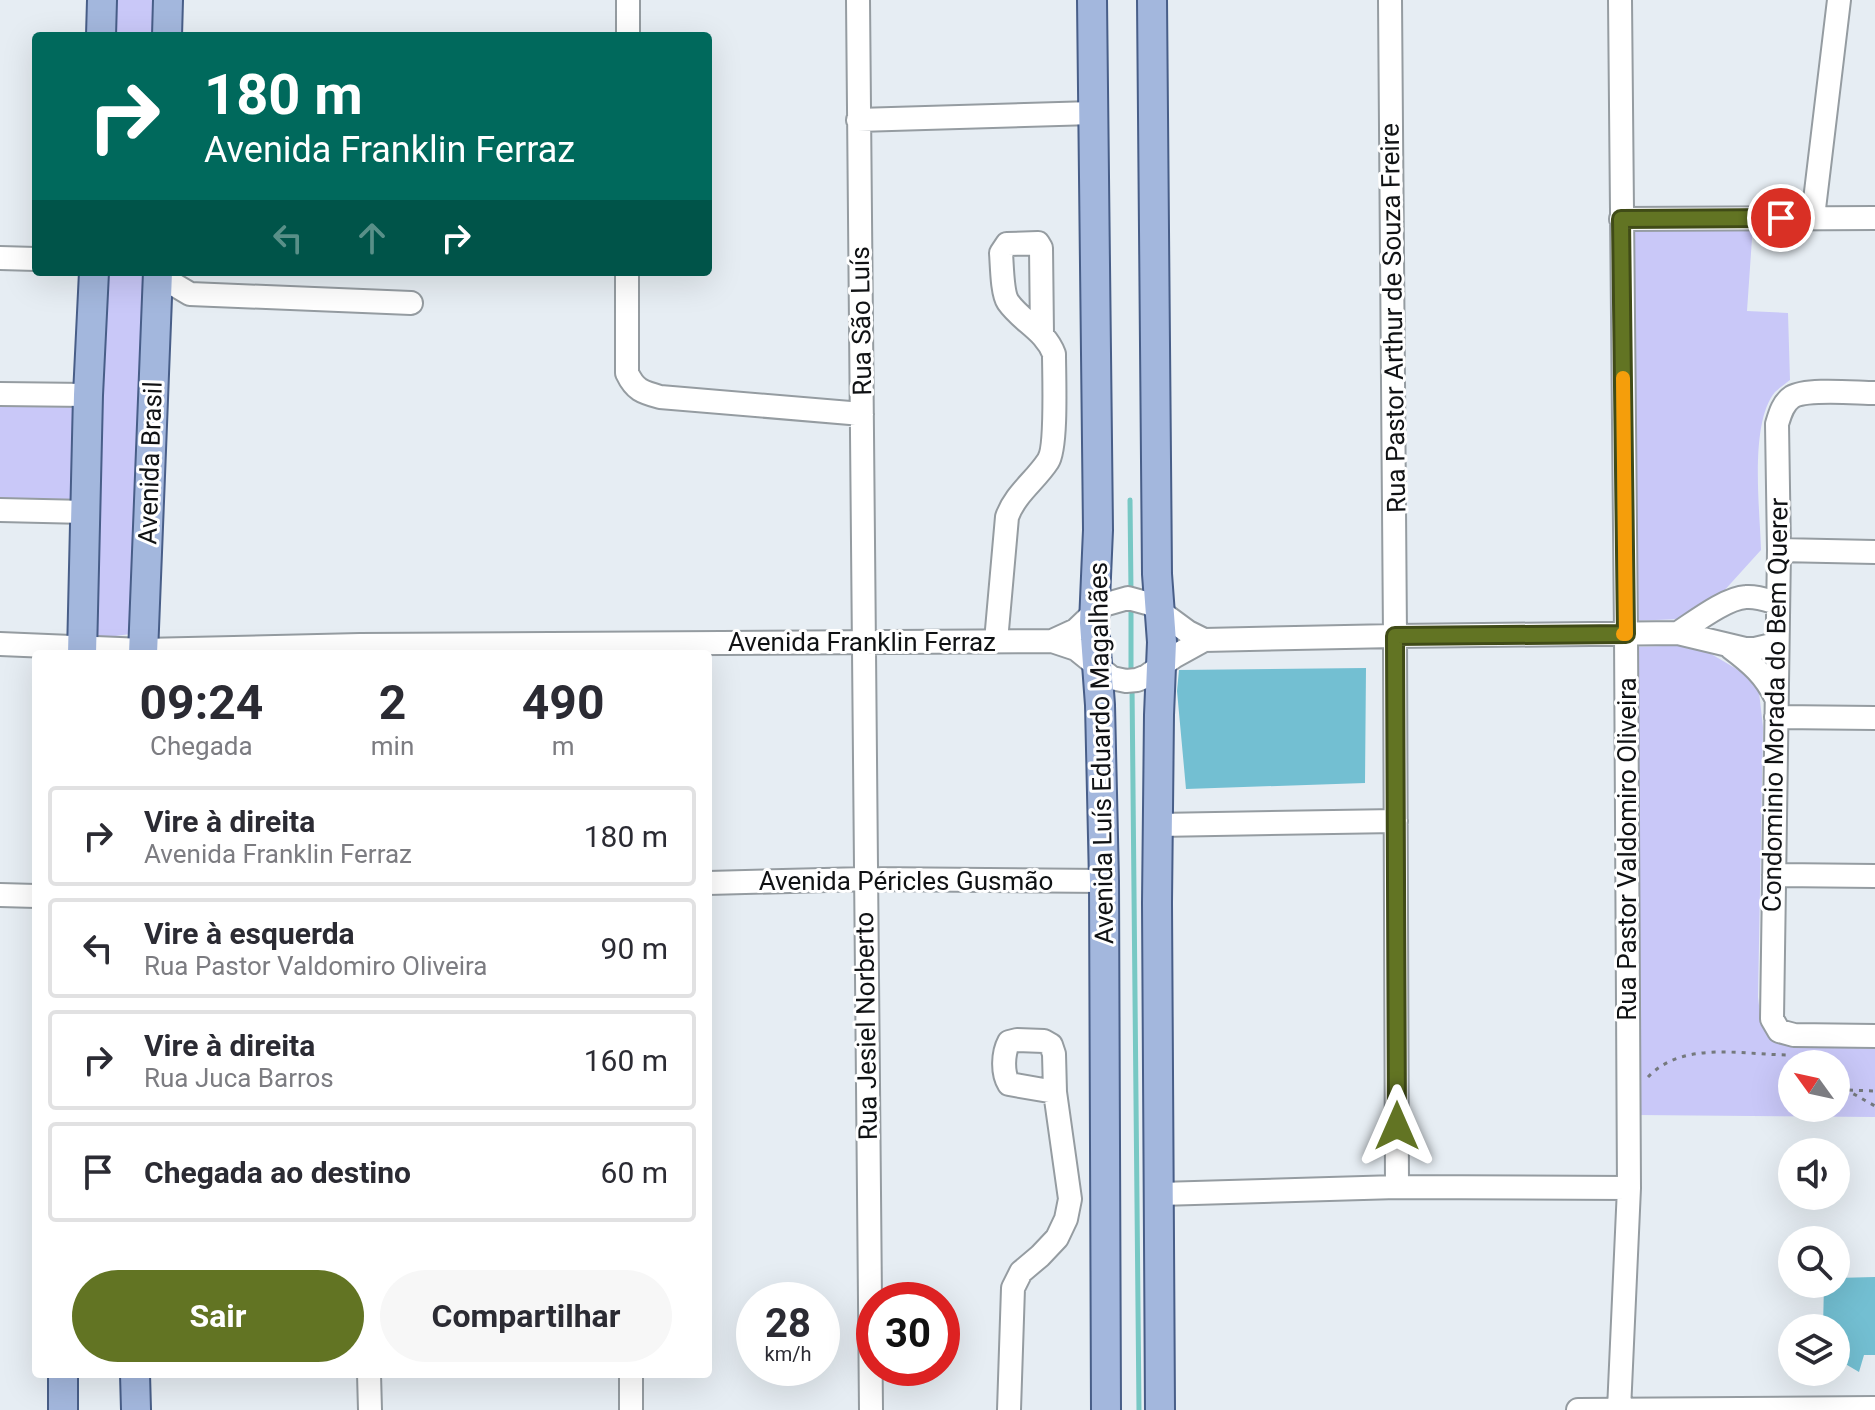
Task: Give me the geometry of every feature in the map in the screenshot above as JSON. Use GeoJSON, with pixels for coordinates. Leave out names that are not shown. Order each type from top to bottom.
{"type":"FeatureCollection","features":[{"type":"Feature","properties":{"kind":"main road"},"geometry":{"type":"LineString","coordinates":[[101,32],[102,0]]}},
{"type":"Feature","properties":{"kind":"main road"},"geometry":{"type":"LineString","coordinates":[[167,32],[168,0]]}},
{"type":"Feature","properties":{"kind":"main road","name":"Avenida Luís Eduardo Magalhães"},"geometry":{"type":"LineString","coordinates":[[1092,0],[1098,530],[1104,672],[1100,705],[1104,881],[1106,1410]]}},
{"type":"Feature","properties":{"kind":"main road","name":"Avenida Luís Eduardo Magalhães"},"geometry":{"type":"LineString","coordinates":[[1152,0],[1157,527],[1154,606],[1162,642],[1154,671],[1158,825],[1160,1410]]}},
{"type":"Feature","properties":{"kind":"main road"},"geometry":{"type":"LineString","coordinates":[[82,650],[94,276]]}},
{"type":"Feature","properties":{"kind":"main road","name":"Avenida Brasil"},"geometry":{"type":"LineString","coordinates":[[143,650],[158,276]]}},
{"type":"Feature","properties":{"kind":"main road"},"geometry":{"type":"LineString","coordinates":[[63,1378],[63,1410]]}},
{"type":"Feature","properties":{"kind":"main road"},"geometry":{"type":"LineString","coordinates":[[135,1378],[136,1410]]}},
{"type":"Feature","properties":{"kind":"street"},"geometry":{"type":"LineString","coordinates":[[628,0],[628,32]]}},
{"type":"Feature","properties":{"kind":"street","name":"Rua São Luís"},"geometry":{"type":"LineString","coordinates":[[858,0],[862,641]]}},
{"type":"Feature","properties":{"kind":"street","name":"Rua Pastor Arthur de Souza Freire"},"geometry":{"type":"LineString","coordinates":[[1390,0],[1397,1187]]}},
{"type":"Feature","properties":{"kind":"street","name":"Rua Pastor Valdomiro Oliveira"},"geometry":{"type":"LineString","coordinates":[[1619,1410],[1629,1188],[1620,0]]}},
{"type":"Feature","properties":{"kind":"street"},"geometry":{"type":"LineString","coordinates":[[1813,217],[1839,0]]}},
{"type":"Feature","properties":{"kind":"street"},"geometry":{"type":"LineString","coordinates":[[858,120],[1093,113]]}},
{"type":"Feature","properties":{"kind":"street"},"geometry":{"type":"LineString","coordinates":[[1621,219],[1875,218]]}},
{"type":"Feature","properties":{"kind":"street"},"geometry":{"type":"LineString","coordinates":[[0,258],[32,259]]}},
{"type":"Feature","properties":{"kind":"street"},"geometry":{"type":"LineString","coordinates":[[161,276],[190,294],[411,303]]}},
{"type":"Feature","properties":{"kind":"street"},"geometry":{"type":"LineString","coordinates":[[627,276],[627,373],[632,384],[643,393],[862,414]]}},
{"type":"Feature","properties":{"kind":"street"},"geometry":{"type":"LineString","coordinates":[[155,320],[190,294]]}},
{"type":"Feature","properties":{"kind":"street"},"geometry":{"type":"LineString","coordinates":[[996,641],[1007,517],[1012,504],[1050,459],[1053,444],[1054,354],[1042,334]]}},
{"type":"Feature","properties":{"kind":"street","name":"Condominio Morada do Bem Querer"},"geometry":{"type":"LineString","coordinates":[[1875,393],[1807,392],[1792,397],[1781,409],[1777,424],[1772,1019],[1779,1031],[1794,1035],[1875,1036]]}},
{"type":"Feature","properties":{"kind":"street"},"geometry":{"type":"LineString","coordinates":[[0,394],[88,395]]}},
{"type":"Feature","properties":{"kind":"street"},"geometry":{"type":"LineString","coordinates":[[0,510],[86,512]]}},
{"type":"Feature","properties":{"kind":"street"},"geometry":{"type":"LineString","coordinates":[[1740,598],[1778,555],[1875,552]]}},
{"type":"Feature","properties":{"kind":"street"},"geometry":{"type":"LineString","coordinates":[[1678,633],[1730,601],[1757,597],[1777,603]]}},
{"type":"Feature","properties":{"kind":"street"},"geometry":{"type":"LineString","coordinates":[[1052,641],[1076,630],[1101,608],[1128,598],[1154,606],[1204,640],[1678,633],[1755,649],[1776,644]]}},
{"type":"Feature","properties":{"kind":"street"},"geometry":{"type":"LineString","coordinates":[[1052,641],[1076,649],[1104,672],[1126,681],[1137,680],[1204,640]]}},
{"type":"Feature","properties":{"kind":"street","name":"Avenida Franklin Ferraz"},"geometry":{"type":"LineString","coordinates":[[360,650],[625,648],[862,641],[1052,641]]}},
{"type":"Feature","properties":{"kind":"street","name":"Rua Jesiel Norberto"},"geometry":{"type":"LineString","coordinates":[[862,641],[871,1410]]}},
{"type":"Feature","properties":{"kind":"street","name":"Avenida Franklin Ferraz"},"geometry":{"type":"LineString","coordinates":[[0,644],[82,650]]}},
{"type":"Feature","properties":{"kind":"street"},"geometry":{"type":"LineString","coordinates":[[1726,645],[1756,667],[1770,685],[1776,707],[1875,718]]}},
{"type":"Feature","properties":{"kind":"street"},"geometry":{"type":"LineString","coordinates":[[1158,825],[1396,821]]}},
{"type":"Feature","properties":{"kind":"street"},"geometry":{"type":"LineString","coordinates":[[1774,875],[1875,876]]}},
{"type":"Feature","properties":{"kind":"street","name":"Avenida Péricles Gusmão"},"geometry":{"type":"LineString","coordinates":[[712,883],[865,879],[1104,881]]}},
{"type":"Feature","properties":{"kind":"street"},"geometry":{"type":"LineString","coordinates":[[0,895],[32,896]]}},
{"type":"Feature","properties":{"kind":"street"},"geometry":{"type":"LineString","coordinates":[[1009,1410],[1013,1288],[1021,1272],[1057,1238],[1066,1219],[1070,1199],[1055,1092]]}},
{"type":"Feature","properties":{"kind":"street"},"geometry":{"type":"LineString","coordinates":[[1160,1194],[1397,1187],[1629,1188]]}},
{"type":"Feature","properties":{"kind":"street"},"geometry":{"type":"LineString","coordinates":[[369,1378],[370,1410]]}},
{"type":"Feature","properties":{"kind":"street"},"geometry":{"type":"LineString","coordinates":[[631,1378],[631,1410]]}},
{"type":"Feature","properties":{"kind":"street"},"geometry":{"type":"LineString","coordinates":[[1578,1410],[1875,1408]]}},
{"type":"Feature","properties":{"kind":"path"},"geometry":{"type":"LineString","coordinates":[[1628,1099],[1657,1067],[1682,1056],[1717,1053],[1778,1055]]}},
{"type":"Feature","properties":{"kind":"path"},"geometry":{"type":"LineString","coordinates":[[1850,1090],[1875,1091]]}},
{"type":"Feature","properties":{"kind":"path"},"geometry":{"type":"LineString","coordinates":[[1850,1093],[1875,1106]]}},
{"type":"Feature","properties":{"kind":"shaded area"},"geometry":{"type":"Polygon","coordinates":[[[112,0],[154,0],[153,32],[111,32],[112,0]]]}},
{"type":"Feature","properties":{"kind":"shaded area"},"geometry":{"type":"Polygon","coordinates":[[[1753,224],[1747,311],[1788,313],[1790,380],[1775,392],[1762,424],[1758,468],[1761,550],[1722,593],[1680,619],[1631,621],[1625,228],[1753,224]]]}},
{"type":"Feature","properties":{"kind":"shaded area"},"geometry":{"type":"Polygon","coordinates":[[[104,276],[144,276],[130,634],[94,639],[104,276]]]}},
{"type":"Feature","properties":{"kind":"shaded area"},"geometry":{"type":"Polygon","coordinates":[[[0,401],[77,402],[75,504],[0,503],[0,401]]]}},
{"type":"Feature","properties":{"kind":"shaded area"},"geometry":{"type":"Polygon","coordinates":[[[1696,645],[1745,674],[1759,692],[1763,727],[1758,997],[1761,1022],[1776,1039],[1875,1047],[1875,1117],[1850,1117],[1850,1050],[1778,1050],[1778,1116],[1638,1115],[1630,647],[1696,645]]]}},
{"type":"Feature","properties":{"kind":"building"},"geometry":{"type":"Polygon","coordinates":[[[1366,668],[1365,783],[1186,789],[1177,691],[1179,670],[1366,668]]]}},
{"type":"Feature","properties":{"kind":"building"},"geometry":{"type":"Polygon","coordinates":[[[1875,1277],[1875,1355],[1864,1355],[1859,1372],[1850,1367],[1850,1314],[1823,1314],[1824,1298],[1850,1298],[1850,1278],[1875,1277]]]}},
{"type":"Feature","properties":{"kind":"waterway"},"geometry":{"type":"LineString","coordinates":[[1130,500],[1131,591]]}},
{"type":"Feature","properties":{"kind":"waterway"},"geometry":{"type":"LineString","coordinates":[[1131,605],[1131,675]]}},
{"type":"Feature","properties":{"kind":"waterway"},"geometry":{"type":"LineString","coordinates":[[1132,685],[1139,1410]]}},
{"type":"Feature","properties":{"kind":"slow traffic"},"geometry":{"type":"LineString","coordinates":[[1623,378],[1626,634],[1623,634]]}},
{"type":"Feature","properties":{"kind":"route"},"geometry":{"type":"LineString","coordinates":[[1397,1126],[1395,636],[1626,634],[1621,219],[1781,218]]}}]}
